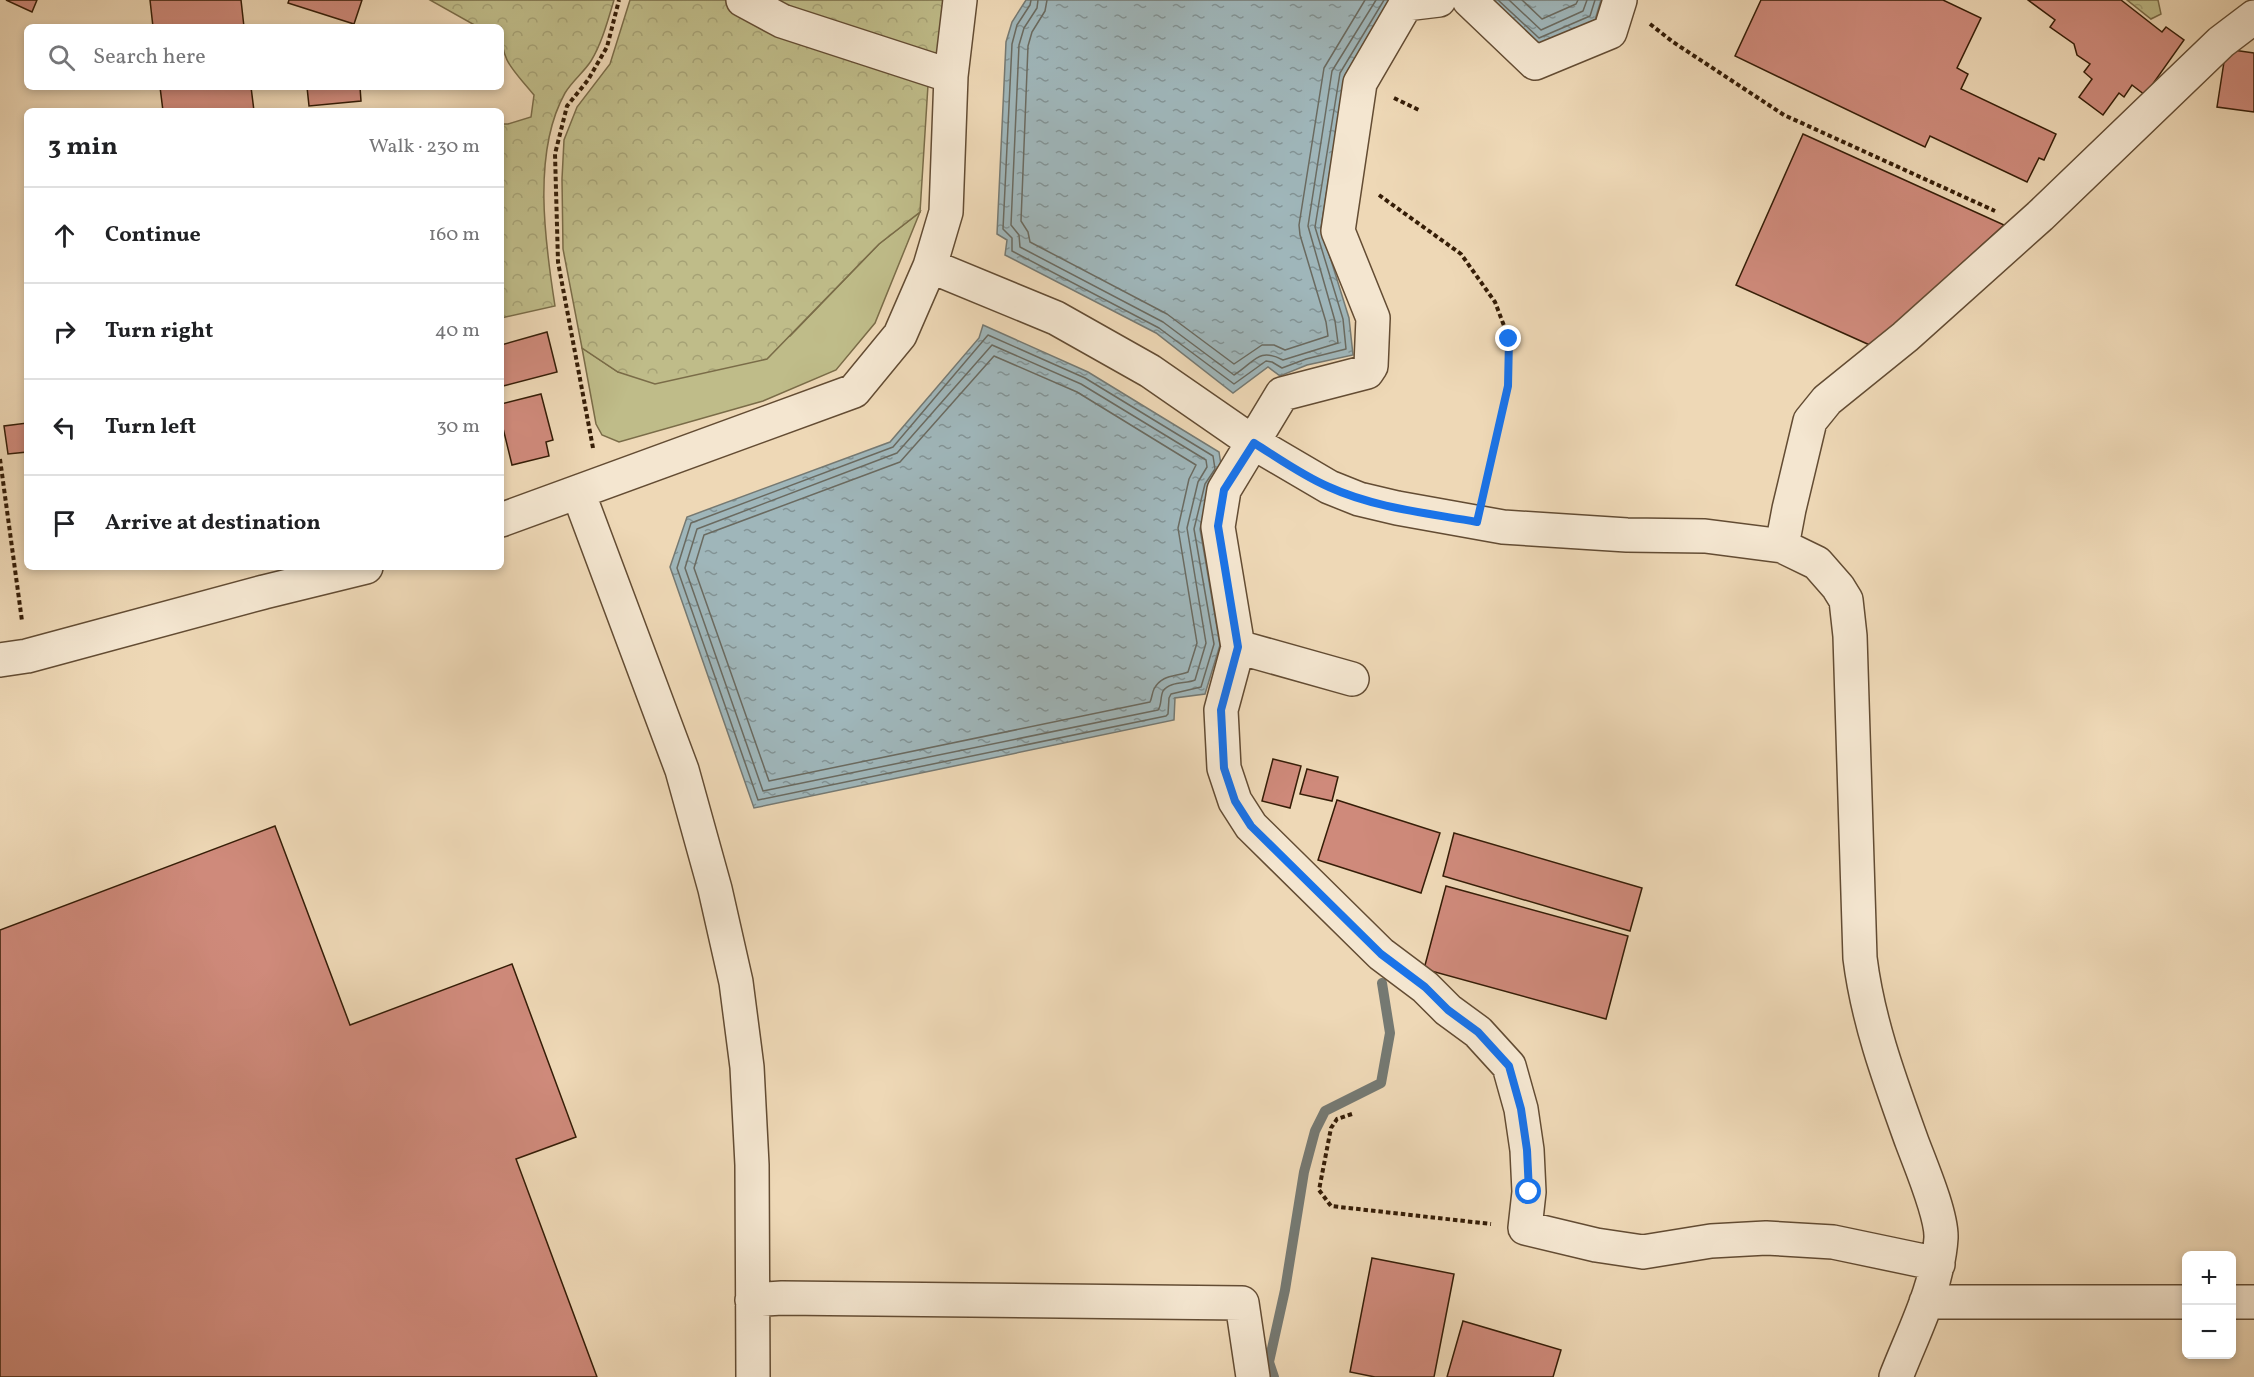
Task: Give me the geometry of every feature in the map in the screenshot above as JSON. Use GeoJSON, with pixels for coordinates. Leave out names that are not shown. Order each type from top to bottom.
{"type":"FeatureCollection","features":[{"type":"Feature","properties":{"kind":"street"},"geometry":{"type":"LineString","coordinates":[[743,0],[782,21],[951,76]]}},
{"type":"Feature","properties":{"kind":"street"},"geometry":{"type":"LineString","coordinates":[[504,519],[854,391],[900,335],[930,266],[946,212],[951,76],[960,0]]}},
{"type":"Feature","properties":{"kind":"street"},"geometry":{"type":"LineString","coordinates":[[1439,0],[1406,4],[1360,83],[1338,231],[1373,318],[1371,366],[1367,372],[1282,394],[1224,490],[1218,526],[1238,647],[1221,710],[1224,768],[1235,801],[1251,826],[1381,954],[1425,987],[1448,1010],[1478,1032],[1509,1066],[1521,1109],[1527,1150],[1529,1192],[1525,1228],[1596,1245],[1643,1252],[1711,1241],[1766,1238],[1833,1242],[1938,1264]]}},
{"type":"Feature","properties":{"kind":"street"},"geometry":{"type":"LineString","coordinates":[[1469,0],[1536,63],[1610,32],[1631,8]]}},
{"type":"Feature","properties":{"kind":"street"},"geometry":{"type":"LineString","coordinates":[[1782,546],[1810,421],[1827,400],[1905,338],[2028,226],[2221,42],[2254,17]]}},
{"type":"Feature","properties":{"kind":"street"},"geometry":{"type":"LineString","coordinates":[[930,266],[1056,318],[1150,371],[1254,443],[1329,487],[1359,499],[1503,527],[1627,535],[1706,536],[1782,546],[1817,563],[1838,587],[1846,600],[1850,636],[1860,958],[1865,997],[1880,1054],[1934,1202],[1941,1236],[1938,1264],[1926,1302],[1896,1377]]}},
{"type":"Feature","properties":{"kind":"street"},"geometry":{"type":"LineString","coordinates":[[588,488],[681,770],[715,890],[736,982],[747,1067],[751,1143],[753,1377]]}},
{"type":"Feature","properties":{"kind":"street"},"geometry":{"type":"LineString","coordinates":[[14,658],[263,580],[342,570]]}},
{"type":"Feature","properties":{"kind":"street"},"geometry":{"type":"LineString","coordinates":[[1238,647],[1352,679]]}},
{"type":"Feature","properties":{"kind":"street"},"geometry":{"type":"LineString","coordinates":[[752,1300],[806,1298],[1242,1303],[1253,1377]]}},
{"type":"Feature","properties":{"kind":"street"},"geometry":{"type":"LineString","coordinates":[[1926,1302],[2182,1302]]}},
{"type":"Feature","properties":{"kind":"street"},"geometry":{"type":"LineString","coordinates":[[2236,1302],[2254,1302]]}},
{"type":"Feature","properties":{"kind":"path"},"geometry":{"type":"LineString","coordinates":[[588,488],[558,262],[555,154],[567,106],[588,80],[607,47],[619,0]]}},
{"type":"Feature","properties":{"kind":"path"},"geometry":{"type":"LineString","coordinates":[[1631,8],[1674,42],[1784,115],[2028,226]]}},
{"type":"Feature","properties":{"kind":"path"},"geometry":{"type":"LineString","coordinates":[[1392,98],[1421,111]]}},
{"type":"Feature","properties":{"kind":"path"},"geometry":{"type":"LineString","coordinates":[[1372,190],[1461,254],[1495,302],[1509,339],[1508,386],[1477,522]]}},
{"type":"Feature","properties":{"kind":"path"},"geometry":{"type":"LineString","coordinates":[[0,459],[14,658]]}},
{"type":"Feature","properties":{"kind":"path"},"geometry":{"type":"LineString","coordinates":[[1352,1114],[1337,1119],[1331,1128],[1319,1190],[1330,1206],[1525,1228]]}},
{"type":"Feature","properties":{"kind":"green space"},"geometry":{"type":"Polygon","coordinates":[[[430,0],[614,0],[595,54],[565,93],[555,116],[548,142],[545,169],[545,226],[555,306],[504,317],[504,124],[531,117],[534,95],[514,72],[506,57],[504,24],[473,24],[430,0]]]}},
{"type":"Feature","properties":{"kind":"green space"},"geometry":{"type":"Polygon","coordinates":[[[630,0],[725,0],[787,34],[928,85],[920,212],[879,244],[767,359],[655,384],[618,372],[582,348],[563,249],[564,140],[577,107],[610,64],[630,0]]]}},
{"type":"Feature","properties":{"kind":"green space"},"geometry":{"type":"Polygon","coordinates":[[[768,0],[945,0],[939,36],[940,44],[937,52],[932,56],[768,0]]]}},
{"type":"Feature","properties":{"kind":"green space"},"geometry":{"type":"Polygon","coordinates":[[[2127,0],[2158,0],[2161,14],[2151,19],[2127,0]]]}},
{"type":"Feature","properties":{"kind":"green space"},"geometry":{"type":"Polygon","coordinates":[[[920,212],[875,323],[836,370],[763,401],[619,442],[602,435],[596,424],[582,348],[618,372],[790,336],[879,244],[920,212]]]}},
{"type":"Feature","properties":{"kind":"water"},"geometry":{"type":"Polygon","coordinates":[[[1026,0],[1391,0],[1345,75],[1321,228],[1349,318],[1353,355],[1307,365],[1280,376],[1268,367],[1233,393],[1156,333],[1005,255],[1007,240],[997,234],[1006,42],[1012,22],[1026,0]]]}},
{"type":"Feature","properties":{"kind":"water"},"geometry":{"type":"Polygon","coordinates":[[[1489,0],[1601,0],[1595,20],[1537,46],[1489,0]]]}},
{"type":"Feature","properties":{"kind":"water"},"geometry":{"type":"Polygon","coordinates":[[[983,325],[1088,372],[1219,452],[1222,471],[1211,485],[1200,529],[1220,645],[1205,694],[1175,698],[1174,720],[754,808],[670,567],[687,517],[890,442],[979,338],[983,325]]]}},
{"type":"Feature","properties":{"kind":"building"},"geometry":{"type":"Polygon","coordinates":[[[6,0],[37,0],[32,12],[6,0]]]}},
{"type":"Feature","properties":{"kind":"building"},"geometry":{"type":"Polygon","coordinates":[[[150,0],[241,0],[244,24],[153,24],[150,0]]]}},
{"type":"Feature","properties":{"kind":"building"},"geometry":{"type":"Polygon","coordinates":[[[289,0],[362,0],[354,24],[288,3],[289,0]]]}},
{"type":"Feature","properties":{"kind":"building"},"geometry":{"type":"Polygon","coordinates":[[[1761,0],[1943,0],[1981,18],[1957,68],[1968,74],[1961,89],[2056,134],[2044,160],[2039,158],[2027,182],[1930,136],[1925,147],[1735,56],[1761,0]]]}},
{"type":"Feature","properties":{"kind":"building"},"geometry":{"type":"Polygon","coordinates":[[[2028,0],[2121,0],[2162,32],[2166,27],[2184,40],[2145,95],[2132,85],[2124,97],[2119,93],[2103,115],[2079,97],[2092,79],[2084,72],[2090,64],[2077,55],[2074,44],[2050,27],[2055,20],[2028,0]]]}},
{"type":"Feature","properties":{"kind":"building"},"geometry":{"type":"Polygon","coordinates":[[[2226,49],[2254,53],[2254,112],[2217,107],[2226,49]]]}},
{"type":"Feature","properties":{"kind":"building"},"geometry":{"type":"Polygon","coordinates":[[[160,90],[251,90],[254,108],[163,108],[160,90]]]}},
{"type":"Feature","properties":{"kind":"building"},"geometry":{"type":"Polygon","coordinates":[[[307,90],[360,90],[361,101],[309,106],[307,90]]]}},
{"type":"Feature","properties":{"kind":"building"},"geometry":{"type":"Polygon","coordinates":[[[1803,134],[2004,225],[1872,346],[1736,285],[1803,134]]]}},
{"type":"Feature","properties":{"kind":"building"},"geometry":{"type":"Polygon","coordinates":[[[547,332],[557,372],[504,386],[504,344],[547,332]]]}},
{"type":"Feature","properties":{"kind":"building"},"geometry":{"type":"Polygon","coordinates":[[[541,394],[553,440],[546,442],[549,456],[512,465],[504,432],[504,403],[541,394]]]}},
{"type":"Feature","properties":{"kind":"building"},"geometry":{"type":"Polygon","coordinates":[[[24,423],[24,452],[8,454],[4,426],[24,423]]]}},
{"type":"Feature","properties":{"kind":"building"},"geometry":{"type":"Polygon","coordinates":[[[1273,759],[1301,766],[1290,808],[1262,801],[1273,759]]]}},
{"type":"Feature","properties":{"kind":"building"},"geometry":{"type":"Polygon","coordinates":[[[1307,769],[1338,777],[1332,801],[1300,794],[1307,769]]]}},
{"type":"Feature","properties":{"kind":"building"},"geometry":{"type":"Polygon","coordinates":[[[1337,800],[1440,833],[1421,893],[1318,860],[1337,800]]]}},
{"type":"Feature","properties":{"kind":"building"},"geometry":{"type":"Polygon","coordinates":[[[275,826],[350,1025],[512,964],[576,1137],[516,1159],[597,1377],[0,1377],[0,930],[275,826]]]}},
{"type":"Feature","properties":{"kind":"building"},"geometry":{"type":"Polygon","coordinates":[[[1454,833],[1642,888],[1630,931],[1443,876],[1454,833]]]}},
{"type":"Feature","properties":{"kind":"building"},"geometry":{"type":"Polygon","coordinates":[[[1446,886],[1628,936],[1606,1019],[1424,969],[1446,886]]]}},
{"type":"Feature","properties":{"kind":"building"},"geometry":{"type":"Polygon","coordinates":[[[1372,1258],[1454,1274],[1434,1377],[1375,1377],[1350,1372],[1372,1258]]]}},
{"type":"Feature","properties":{"kind":"building"},"geometry":{"type":"Polygon","coordinates":[[[1463,1321],[1561,1350],[1553,1377],[1447,1377],[1463,1321]]]}},
{"type":"Feature","properties":{"kind":"waterway"},"geometry":{"type":"LineString","coordinates":[[1274,1377],[1269,1362],[1285,1290],[1304,1172],[1315,1131],[1325,1111],[1381,1083],[1390,1033],[1382,983]]}},
{"type":"Feature","properties":{"kind":"route"},"geometry":{"type":"LineString","coordinates":[[1509,339],[1508,386],[1477,522],[1359,499],[1329,487],[1254,443],[1224,490],[1218,526],[1238,647],[1221,710],[1224,768],[1235,801],[1251,826],[1381,954],[1425,987],[1448,1010],[1478,1032],[1509,1066],[1521,1109],[1527,1150],[1529,1192]]}}]}
